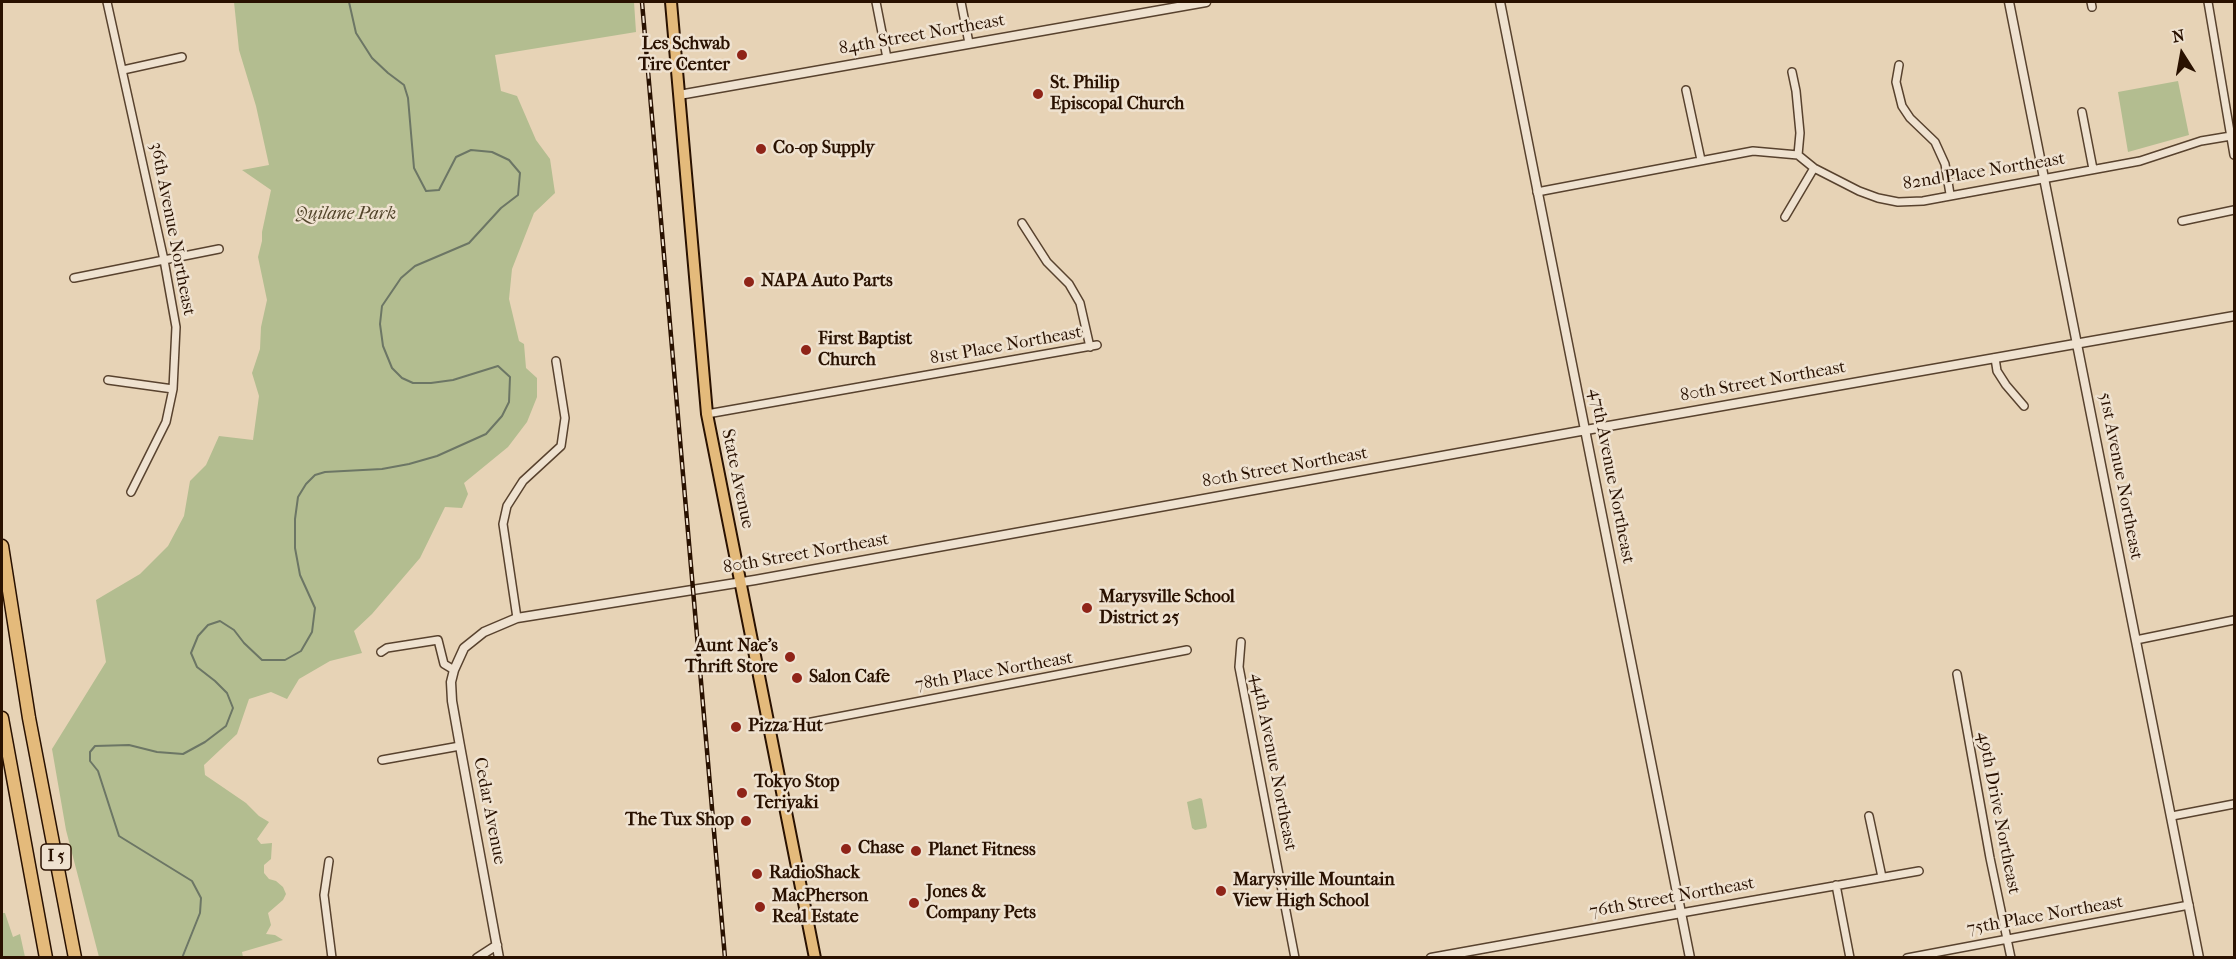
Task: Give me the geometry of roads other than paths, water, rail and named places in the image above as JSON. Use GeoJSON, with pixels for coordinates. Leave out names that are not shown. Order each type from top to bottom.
{"type":"FeatureCollection","features":[{"type":"Feature","properties":{"kind":"highway","name":"I 5"},"geometry":{"type":"LineString","coordinates":[[2,546],[29,718],[75,957]]}},
{"type":"Feature","properties":{"kind":"highway","name":"I 5"},"geometry":{"type":"LineString","coordinates":[[2,718],[46,957]]}},
{"type":"Feature","properties":{"kind":"main road","name":"State Avenue"},"geometry":{"type":"LineString","coordinates":[[671,2],[707,414],[815,957]]}},
{"type":"Feature","properties":{"kind":"street","name":"36th Avenue Northeast"},"geometry":{"type":"LineString","coordinates":[[108,2],[164,260],[176,327],[173,389],[166,422],[131,492]]}},
{"type":"Feature","properties":{"kind":"street"},"geometry":{"type":"LineString","coordinates":[[876,2],[887,58]]}},
{"type":"Feature","properties":{"kind":"street"},"geometry":{"type":"LineString","coordinates":[[961,2],[969,43]]}},
{"type":"Feature","properties":{"kind":"street","name":"84th Street Northeast"},"geometry":{"type":"LineString","coordinates":[[679,94],[1206,2]]}},
{"type":"Feature","properties":{"kind":"street","name":"47th Avenue Northeast"},"geometry":{"type":"LineString","coordinates":[[1500,2],[1690,957]]}},
{"type":"Feature","properties":{"kind":"street","name":"51st Avenue Northeast"},"geometry":{"type":"LineString","coordinates":[[2009,2],[2199,957]]}},
{"type":"Feature","properties":{"kind":"street"},"geometry":{"type":"LineString","coordinates":[[2208,2],[2235,155]]}},
{"type":"Feature","properties":{"kind":"street"},"geometry":{"type":"LineString","coordinates":[[123,70],[182,57]]}},
{"type":"Feature","properties":{"kind":"street"},"geometry":{"type":"LineString","coordinates":[[1899,65],[1896,82],[1902,105],[1910,118],[1935,142],[1945,164],[1950,194]]}},
{"type":"Feature","properties":{"kind":"street"},"geometry":{"type":"LineString","coordinates":[[1537,192],[1754,151],[1798,155],[1800,133],[1792,72]]}},
{"type":"Feature","properties":{"kind":"street"},"geometry":{"type":"LineString","coordinates":[[1686,90],[1701,160]]}},
{"type":"Feature","properties":{"kind":"street"},"geometry":{"type":"LineString","coordinates":[[2082,112],[2093,169]]}},
{"type":"Feature","properties":{"kind":"street","name":"82nd Place Northeast"},"geometry":{"type":"LineString","coordinates":[[1798,155],[1814,168],[1878,198],[1898,202],[1923,201],[1950,194],[2140,161],[2201,141],[2231,136]]}},
{"type":"Feature","properties":{"kind":"street"},"geometry":{"type":"LineString","coordinates":[[1785,217],[1814,168]]}},
{"type":"Feature","properties":{"kind":"street"},"geometry":{"type":"LineString","coordinates":[[2182,221],[2235,210]]}},
{"type":"Feature","properties":{"kind":"street","name":"81st Place Northeast"},"geometry":{"type":"LineString","coordinates":[[707,414],[1093,346],[1080,303],[1069,284],[1047,262],[1022,223]]}},
{"type":"Feature","properties":{"kind":"street"},"geometry":{"type":"LineString","coordinates":[[74,278],[219,249]]}},
{"type":"Feature","properties":{"kind":"street","name":"80th Street Northeast"},"geometry":{"type":"LineString","coordinates":[[453,669],[464,648],[474,639],[484,632],[517,618],[742,582],[2235,316]]}},
{"type":"Feature","properties":{"kind":"street"},"geometry":{"type":"LineString","coordinates":[[1995,358],[1997,371],[2006,386],[2024,406]]}},
{"type":"Feature","properties":{"kind":"street"},"geometry":{"type":"LineString","coordinates":[[517,618],[502,524],[507,506],[523,481],[561,446],[565,418],[556,361]]}},
{"type":"Feature","properties":{"kind":"street"},"geometry":{"type":"LineString","coordinates":[[108,380],[173,389]]}},
{"type":"Feature","properties":{"kind":"street"},"geometry":{"type":"LineString","coordinates":[[2136,640],[2235,620]]}},
{"type":"Feature","properties":{"kind":"street"},"geometry":{"type":"LineString","coordinates":[[381,652],[387,648],[438,640],[444,664],[453,669]]}},
{"type":"Feature","properties":{"kind":"street","name":"44th Avenue Northeast"},"geometry":{"type":"LineString","coordinates":[[1241,642],[1239,667],[1294,957]]}},
{"type":"Feature","properties":{"kind":"street","name":"78th Place Northeast"},"geometry":{"type":"LineString","coordinates":[[770,730],[1187,650]]}},
{"type":"Feature","properties":{"kind":"street","name":"Cedar Avenue"},"geometry":{"type":"LineString","coordinates":[[453,669],[452,701],[499,957]]}},
{"type":"Feature","properties":{"kind":"street","name":"49th Drive Northeast"},"geometry":{"type":"LineString","coordinates":[[1957,674],[1990,858],[2011,957]]}},
{"type":"Feature","properties":{"kind":"street"},"geometry":{"type":"LineString","coordinates":[[382,760],[460,746]]}},
{"type":"Feature","properties":{"kind":"street"},"geometry":{"type":"LineString","coordinates":[[2172,816],[2235,804]]}},
{"type":"Feature","properties":{"kind":"street"},"geometry":{"type":"LineString","coordinates":[[1869,816],[1882,877]]}},
{"type":"Feature","properties":{"kind":"street"},"geometry":{"type":"LineString","coordinates":[[329,861],[324,895],[332,957]]}},
{"type":"Feature","properties":{"kind":"street","name":"76th Street Northeast"},"geometry":{"type":"LineString","coordinates":[[1431,957],[1919,871]]}},
{"type":"Feature","properties":{"kind":"street"},"geometry":{"type":"LineString","coordinates":[[1836,885],[1850,957]]}},
{"type":"Feature","properties":{"kind":"street","name":"75th Place Northeast"},"geometry":{"type":"LineString","coordinates":[[1906,957],[2189,905]]}},
{"type":"Feature","properties":{"kind":"street"},"geometry":{"type":"LineString","coordinates":[[477,957],[497,945]]}},
{"type":"Feature","properties":{"kind":"waterway"},"geometry":{"type":"LineString","coordinates":[[182,958],[200,913],[201,898],[192,881],[119,836],[98,771],[90,761],[90,752],[95,746],[129,745],[157,752],[183,754],[205,742],[226,726],[233,708],[227,693],[197,667],[191,653],[198,636],[208,625],[220,621],[234,630],[262,660],[285,660],[301,651],[312,632],[315,608],[300,575],[295,548],[295,519],[298,497],[315,475],[325,472],[382,469],[437,456],[486,434],[502,416],[509,402],[510,377],[498,366],[453,380],[413,383],[402,378],[392,368],[383,346],[380,324],[382,306],[401,278],[415,266],[469,243],[501,208],[518,195],[520,173],[509,160],[492,152],[471,150],[456,157],[439,190],[426,191],[414,168],[408,98],[404,85],[372,58],[356,33],[349,2]]}},
{"type":"Feature","properties":{"kind":"railway"},"geometry":{"type":"LineString","coordinates":[[642,2],[725,958]]}},
{"type":"Feature","properties":{"kind":"place","name":"Les Schwab Tire Center"},"geometry":{"type":"Point","coordinates":[742,55]}},
{"type":"Feature","properties":{"kind":"place","name":"St. Philip Episcopal Church"},"geometry":{"type":"Point","coordinates":[1038,94]}},
{"type":"Feature","properties":{"kind":"place","name":"Co-op Supply"},"geometry":{"type":"Point","coordinates":[761,149]}},
{"type":"Feature","properties":{"kind":"place","name":"NAPA Auto Parts"},"geometry":{"type":"Point","coordinates":[749,282]}},
{"type":"Feature","properties":{"kind":"place","name":"First Baptist Church"},"geometry":{"type":"Point","coordinates":[806,350]}},
{"type":"Feature","properties":{"kind":"place","name":"Marysville School District 25"},"geometry":{"type":"Point","coordinates":[1087,608]}},
{"type":"Feature","properties":{"kind":"place","name":"Aunt Nae's Thrift Store"},"geometry":{"type":"Point","coordinates":[790,657]}},
{"type":"Feature","properties":{"kind":"place","name":"Salon Cafe"},"geometry":{"type":"Point","coordinates":[797,678]}},
{"type":"Feature","properties":{"kind":"place","name":"Pizza Hut"},"geometry":{"type":"Point","coordinates":[736,727]}},
{"type":"Feature","properties":{"kind":"place","name":"Tokyo Stop Teriyaki"},"geometry":{"type":"Point","coordinates":[742,793]}},
{"type":"Feature","properties":{"kind":"place","name":"The Tux Shop"},"geometry":{"type":"Point","coordinates":[746,821]}},
{"type":"Feature","properties":{"kind":"place","name":"Chase"},"geometry":{"type":"Point","coordinates":[846,849]}},
{"type":"Feature","properties":{"kind":"place","name":"Planet Fitness"},"geometry":{"type":"Point","coordinates":[916,851]}},
{"type":"Feature","properties":{"kind":"place","name":"RadioShack"},"geometry":{"type":"Point","coordinates":[757,874]}},
{"type":"Feature","properties":{"kind":"place","name":"Marysville Mountain View High School"},"geometry":{"type":"Point","coordinates":[1221,891]}},
{"type":"Feature","properties":{"kind":"place","name":"Jones & Company Pets"},"geometry":{"type":"Point","coordinates":[914,903]}},
{"type":"Feature","properties":{"kind":"place","name":"MacPherson Real Estate"},"geometry":{"type":"Point","coordinates":[760,907]}},
{"type":"Feature","properties":{"kind":"park label","name":"Quilane Park"},"geometry":{"type":"Point","coordinates":[346,215]}}]}
